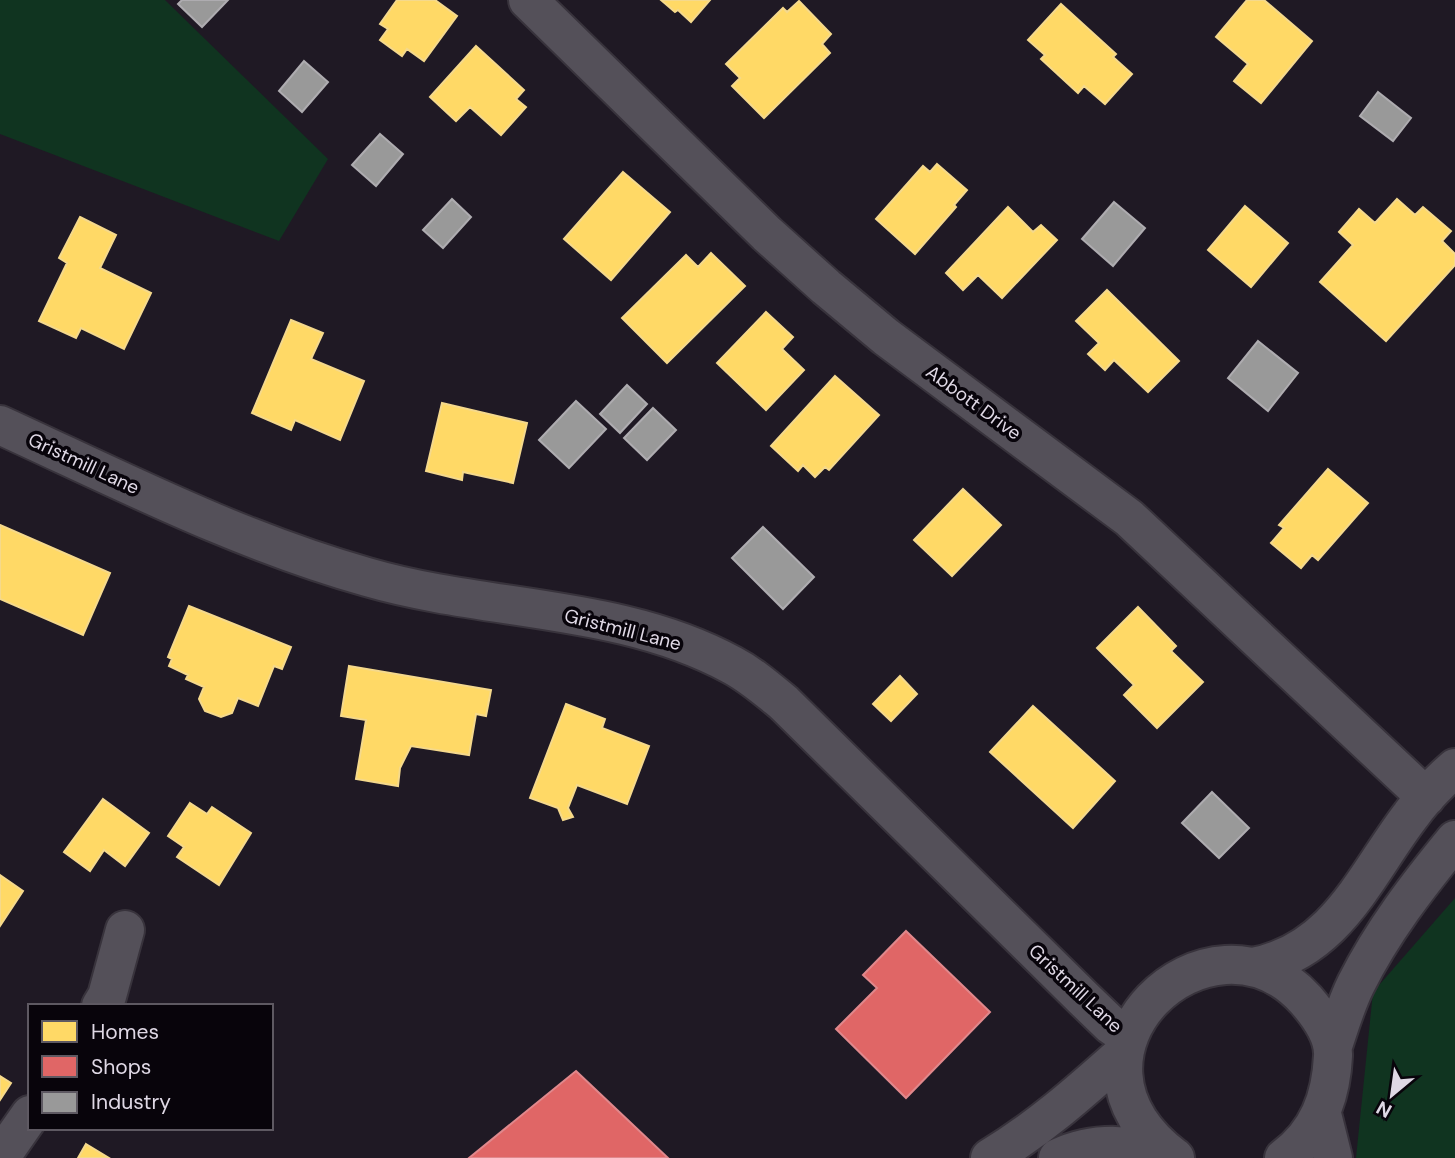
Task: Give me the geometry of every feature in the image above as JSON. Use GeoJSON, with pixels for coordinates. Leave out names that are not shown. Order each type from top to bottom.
{"type":"FeatureCollection","features":[{"type":"Feature","properties":{"kind":"street","name":"Abbott Drive"},"geometry":{"type":"LineString","coordinates":[[528,0],[767,234],[826,287],[886,337],[1129,518],[1426,797]]}},
{"type":"Feature","properties":{"kind":"street","name":"Gristmill Lane"},"geometry":{"type":"LineString","coordinates":[[0,425],[204,519],[304,558],[369,578],[435,593],[609,621],[677,641],[734,665],[783,703],[1111,1025],[1126,1045]]}},
{"type":"Feature","properties":{"kind":"street"},"geometry":{"type":"LineString","coordinates":[[989,1158],[1059,1111],[1126,1045],[1146,1005],[1175,980],[1211,967],[1272,964],[1318,937],[1352,903],[1413,812],[1455,768]]}},
{"type":"Feature","properties":{"kind":"street"},"geometry":{"type":"LineString","coordinates":[[1284,1158],[1300,1146],[1322,1114],[1329,1088],[1333,1046],[1355,986],[1413,892],[1455,840]]}},
{"type":"Feature","properties":{"kind":"street"},"geometry":{"type":"LineString","coordinates":[[102,1004],[107,996],[125,930]]}},
{"type":"Feature","properties":{"kind":"street"},"geometry":{"type":"LineString","coordinates":[[1253,967],[1285,982],[1302,996],[1315,1010],[1333,1046]]}},
{"type":"Feature","properties":{"kind":"street"},"geometry":{"type":"LineString","coordinates":[[1126,1045],[1125,1088],[1130,1103],[1140,1123],[1174,1158]]}},
{"type":"Feature","properties":{"kind":"street"},"geometry":{"type":"LineString","coordinates":[[1322,1114],[1333,1158]]}},
{"type":"Feature","properties":{"kind":"street"},"geometry":{"type":"LineString","coordinates":[[0,1158],[28,1118]]}},
{"type":"Feature","properties":{"kind":"street"},"geometry":{"type":"LineString","coordinates":[[1058,1158],[1079,1149],[1114,1145],[1155,1151],[1174,1158]]}},
{"type":"Feature","properties":{"kind":"green space"},"geometry":{"type":"Polygon","coordinates":[[[0,0],[165,0],[328,159],[279,241],[0,134],[0,0]]]}},
{"type":"Feature","properties":{"kind":"green space"},"geometry":{"type":"Polygon","coordinates":[[[1455,898],[1455,1158],[1356,1158],[1373,992],[1455,898]]]}},
{"type":"Feature","properties":{"kind":"building: Homes"},"geometry":{"type":"Polygon","coordinates":[[[397,0],[435,0],[457,16],[424,61],[407,49],[402,56],[380,40],[388,29],[380,24],[397,0]]]}},
{"type":"Feature","properties":{"kind":"building: Homes"},"geometry":{"type":"Polygon","coordinates":[[[661,0],[710,0],[691,22],[661,0]]]}},
{"type":"Feature","properties":{"kind":"building: Homes"},"geometry":{"type":"Polygon","coordinates":[[[1247,0],[1264,0],[1312,41],[1261,103],[1234,81],[1248,64],[1216,37],[1247,0]]]}},
{"type":"Feature","properties":{"kind":"building: Homes"},"geometry":{"type":"Polygon","coordinates":[[[799,1],[831,34],[822,44],[830,53],[764,118],[732,86],[740,78],[726,64],[783,8],[787,12],[799,1]]]}},
{"type":"Feature","properties":{"kind":"building: Homes"},"geometry":{"type":"Polygon","coordinates":[[[1061,4],[1116,54],[1113,57],[1132,74],[1105,104],[1084,86],[1078,93],[1041,59],[1045,55],[1028,40],[1061,4]]]}},
{"type":"Feature","properties":{"kind":"building: Homes"},"geometry":{"type":"Polygon","coordinates":[[[476,46],[524,90],[516,99],[526,107],[501,135],[470,107],[456,121],[430,97],[476,46]]]}},
{"type":"Feature","properties":{"kind":"building: Homes"},"geometry":{"type":"Polygon","coordinates":[[[937,164],[967,190],[954,205],[956,207],[915,254],[876,219],[923,166],[930,172],[937,164]]]}},
{"type":"Feature","properties":{"kind":"building: Homes"},"geometry":{"type":"Polygon","coordinates":[[[623,172],[670,212],[611,280],[564,239],[623,172]]]}},
{"type":"Feature","properties":{"kind":"building: Homes"},"geometry":{"type":"Polygon","coordinates":[[[1397,199],[1415,215],[1423,207],[1451,231],[1442,241],[1455,254],[1455,265],[1386,341],[1320,282],[1353,245],[1339,232],[1359,209],[1375,223],[1397,199]]]}},
{"type":"Feature","properties":{"kind":"building: Homes"},"geometry":{"type":"Polygon","coordinates":[[[1245,206],[1288,243],[1251,287],[1208,250],[1245,206]]]}},
{"type":"Feature","properties":{"kind":"building: Homes"},"geometry":{"type":"Polygon","coordinates":[[[1008,207],[1033,232],[1041,225],[1057,240],[1002,298],[978,275],[963,290],[946,273],[1008,207]]]}},
{"type":"Feature","properties":{"kind":"building: Homes"},"geometry":{"type":"Polygon","coordinates":[[[80,217],[116,235],[100,268],[151,293],[124,349],[81,328],[76,338],[39,321],[67,263],[59,258],[80,217]]]}},
{"type":"Feature","properties":{"kind":"building: Homes"},"geometry":{"type":"Polygon","coordinates":[[[711,253],[745,286],[667,363],[622,318],[686,255],[698,267],[711,253]]]}},
{"type":"Feature","properties":{"kind":"building: Homes"},"geometry":{"type":"Polygon","coordinates":[[[1107,290],[1179,361],[1148,392],[1114,360],[1105,370],[1088,354],[1099,343],[1076,321],[1107,290]]]}},
{"type":"Feature","properties":{"kind":"building: Homes"},"geometry":{"type":"Polygon","coordinates":[[[766,312],[793,337],[782,349],[804,370],[766,410],[717,363],[766,312]]]}},
{"type":"Feature","properties":{"kind":"building: Homes"},"geometry":{"type":"Polygon","coordinates":[[[291,320],[323,333],[311,359],[364,381],[340,440],[295,420],[291,430],[252,413],[291,320]]]}},
{"type":"Feature","properties":{"kind":"building: Homes"},"geometry":{"type":"Polygon","coordinates":[[[835,376],[879,415],[829,470],[825,467],[815,477],[803,465],[798,471],[771,446],[835,376]]]}},
{"type":"Feature","properties":{"kind":"building: Homes"},"geometry":{"type":"Polygon","coordinates":[[[442,403],[527,423],[513,483],[463,472],[462,480],[426,471],[442,403]]]}},
{"type":"Feature","properties":{"kind":"building: Homes"},"geometry":{"type":"Polygon","coordinates":[[[1328,469],[1368,503],[1318,560],[1312,555],[1301,568],[1271,543],[1284,528],[1279,525],[1328,469]]]}},
{"type":"Feature","properties":{"kind":"building: Homes"},"geometry":{"type":"Polygon","coordinates":[[[963,489],[1001,525],[952,576],[914,540],[963,489]]]}},
{"type":"Feature","properties":{"kind":"building: Homes"},"geometry":{"type":"Polygon","coordinates":[[[0,525],[110,573],[83,635],[0,599],[0,525]]]}},
{"type":"Feature","properties":{"kind":"building: Homes"},"geometry":{"type":"Polygon","coordinates":[[[189,606],[291,647],[282,669],[274,666],[258,706],[238,698],[232,713],[221,717],[205,711],[199,699],[204,687],[186,679],[188,675],[169,666],[172,659],[168,657],[189,606]]]}},
{"type":"Feature","properties":{"kind":"building: Homes"},"geometry":{"type":"Polygon","coordinates":[[[1138,607],[1176,646],[1171,651],[1203,682],[1157,728],[1124,695],[1134,685],[1097,648],[1138,607]]]}},
{"type":"Feature","properties":{"kind":"building: Homes"},"geometry":{"type":"Polygon","coordinates":[[[349,666],[491,690],[486,716],[476,714],[469,755],[411,746],[400,768],[398,786],[356,779],[366,720],[341,716],[349,666]]]}},
{"type":"Feature","properties":{"kind":"building: Homes"},"geometry":{"type":"Polygon","coordinates":[[[900,676],[917,694],[891,721],[873,704],[900,676]]]}},
{"type":"Feature","properties":{"kind":"building: Homes"},"geometry":{"type":"Polygon","coordinates":[[[566,704],[605,719],[602,728],[649,746],[627,804],[577,785],[568,808],[573,817],[563,820],[558,808],[530,798],[566,704]]]}},
{"type":"Feature","properties":{"kind":"building: Homes"},"geometry":{"type":"Polygon","coordinates":[[[1033,706],[1115,781],[1073,828],[990,752],[1033,706]]]}},
{"type":"Feature","properties":{"kind":"building: Homes"},"geometry":{"type":"Polygon","coordinates":[[[103,799],[149,833],[125,866],[104,850],[90,871],[64,852],[103,799]]]}},
{"type":"Feature","properties":{"kind":"building: Homes"},"geometry":{"type":"Polygon","coordinates":[[[190,803],[207,814],[212,807],[251,833],[219,885],[177,857],[184,847],[168,836],[190,803]]]}},
{"type":"Feature","properties":{"kind":"building: Homes"},"geometry":{"type":"Polygon","coordinates":[[[0,875],[23,891],[0,926],[0,875]]]}},
{"type":"Feature","properties":{"kind":"building: Homes"},"geometry":{"type":"Polygon","coordinates":[[[0,1076],[11,1083],[0,1100],[0,1076]]]}},
{"type":"Feature","properties":{"kind":"building: Homes"},"geometry":{"type":"Polygon","coordinates":[[[86,1144],[109,1158],[78,1158],[86,1144]]]}},
{"type":"Feature","properties":{"kind":"building: Shops"},"geometry":{"type":"Polygon","coordinates":[[[906,931],[990,1012],[906,1098],[836,1029],[877,988],[863,975],[906,931]]]}},
{"type":"Feature","properties":{"kind":"building: Shops"},"geometry":{"type":"Polygon","coordinates":[[[576,1071],[668,1158],[469,1158],[576,1071]]]}},
{"type":"Feature","properties":{"kind":"building: Industry"},"geometry":{"type":"Polygon","coordinates":[[[182,0],[228,0],[202,27],[178,4],[182,0]]]}},
{"type":"Feature","properties":{"kind":"building: Industry"},"geometry":{"type":"Polygon","coordinates":[[[304,61],[328,82],[302,112],[279,91],[304,61]]]}},
{"type":"Feature","properties":{"kind":"building: Industry"},"geometry":{"type":"Polygon","coordinates":[[[1378,92],[1411,118],[1393,141],[1360,116],[1378,92]]]}},
{"type":"Feature","properties":{"kind":"building: Industry"},"geometry":{"type":"Polygon","coordinates":[[[380,134],[403,154],[376,186],[352,165],[380,134]]]}},
{"type":"Feature","properties":{"kind":"building: Industry"},"geometry":{"type":"Polygon","coordinates":[[[452,199],[471,217],[443,248],[423,230],[452,199]]]}},
{"type":"Feature","properties":{"kind":"building: Industry"},"geometry":{"type":"Polygon","coordinates":[[[1114,202],[1145,228],[1113,266],[1082,239],[1114,202]]]}},
{"type":"Feature","properties":{"kind":"building: Industry"},"geometry":{"type":"Polygon","coordinates":[[[1258,341],[1298,373],[1268,411],[1228,378],[1258,341]]]}},
{"type":"Feature","properties":{"kind":"building: Industry"},"geometry":{"type":"Polygon","coordinates":[[[627,385],[647,404],[620,433],[600,414],[627,385]]]}},
{"type":"Feature","properties":{"kind":"building: Industry"},"geometry":{"type":"Polygon","coordinates":[[[576,401],[606,429],[569,468],[539,440],[576,401]]]}},
{"type":"Feature","properties":{"kind":"building: Industry"},"geometry":{"type":"Polygon","coordinates":[[[653,408],[676,430],[647,460],[624,438],[653,408]]]}},
{"type":"Feature","properties":{"kind":"building: Industry"},"geometry":{"type":"Polygon","coordinates":[[[763,527],[814,577],[783,609],[732,558],[763,527]]]}},
{"type":"Feature","properties":{"kind":"building: Industry"},"geometry":{"type":"Polygon","coordinates":[[[1212,792],[1249,828],[1219,858],[1182,823],[1212,792]]]}}]}
